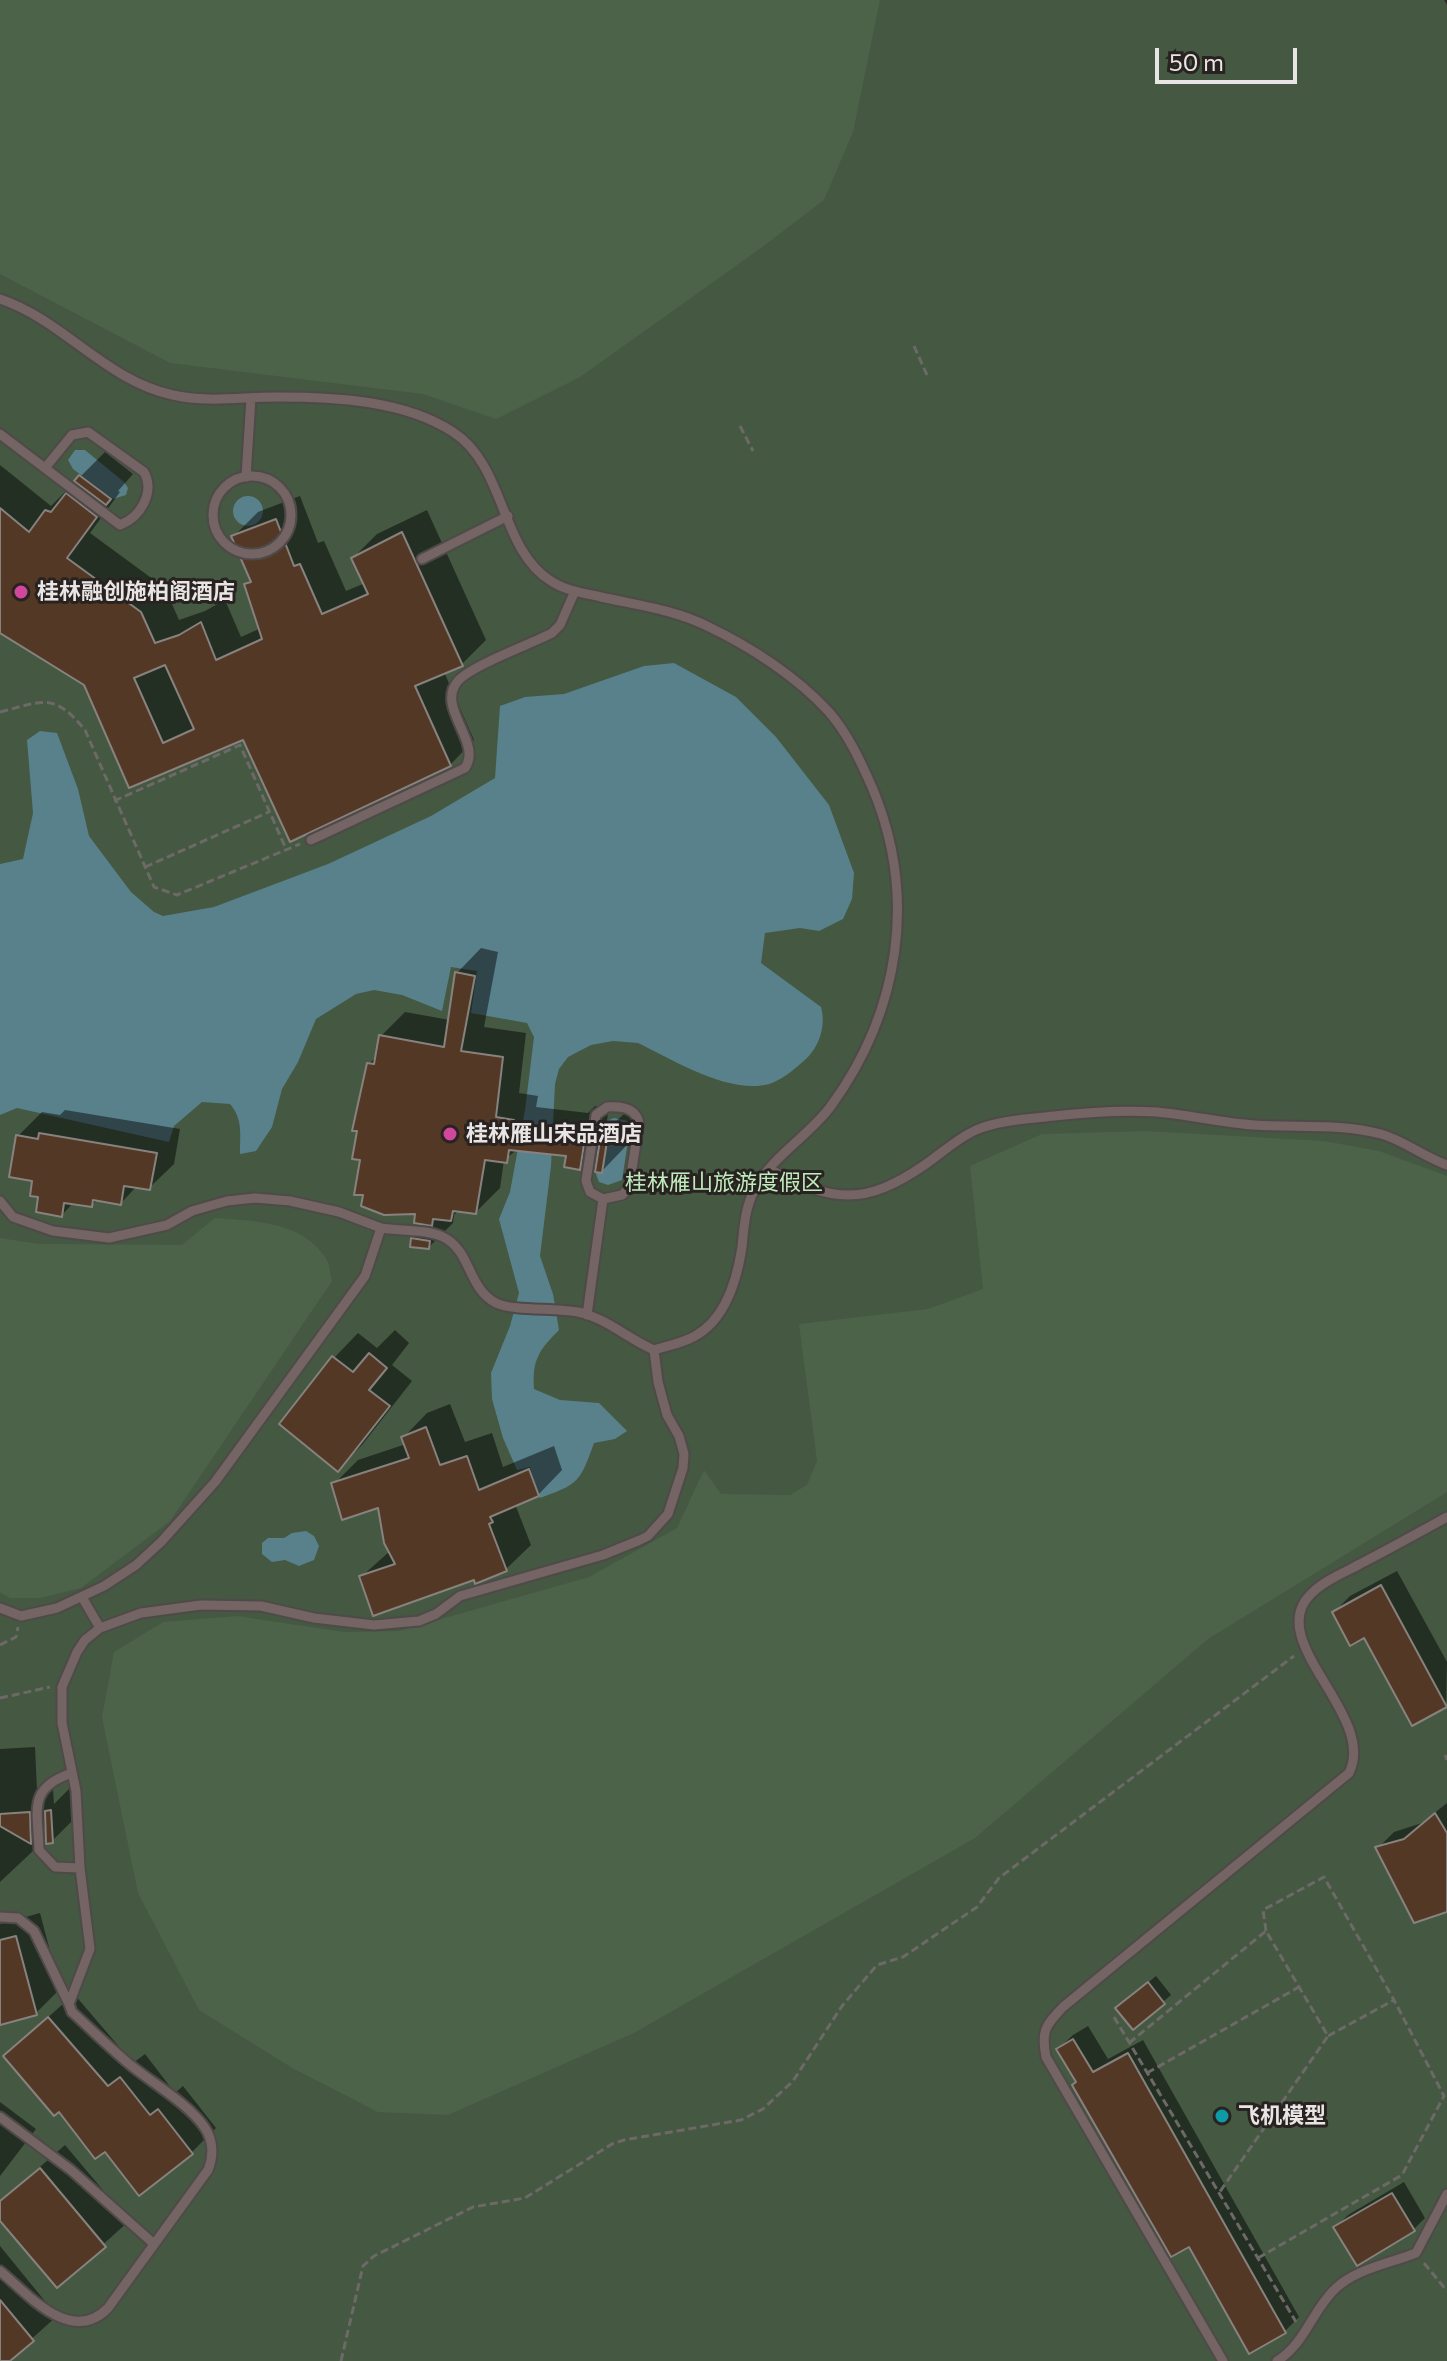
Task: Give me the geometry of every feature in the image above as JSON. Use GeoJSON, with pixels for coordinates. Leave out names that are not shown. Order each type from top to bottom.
{"type":"FeatureCollection","features":[{"type":"Feature","properties":{"kind":"lane"},"geometry":{"type":"LineString","coordinates":[[0,299],[23,307],[101,362],[153,389],[191,398],[363,402],[446,428],[464,440],[485,467],[534,567],[558,585],[703,623],[759,655],[827,710],[860,759],[879,803],[892,848],[898,931],[892,972],[881,1012],[843,1090],[822,1118],[769,1169],[754,1189],[746,1209],[740,1262],[723,1310],[695,1336],[654,1350],[587,1315],[568,1310],[501,1305],[488,1299],[478,1287],[456,1245],[440,1235],[381,1228],[339,1212],[290,1201],[255,1198],[227,1201],[192,1211],[167,1225],[109,1238],[53,1231],[13,1217],[0,1201]]}},
{"type":"Feature","properties":{"kind":"lane"},"geometry":{"type":"LineString","coordinates":[[246,477],[251,398]]}},
{"type":"Feature","properties":{"kind":"lane"},"geometry":{"type":"LineString","coordinates":[[0,434],[120,525],[134,516],[149,493],[149,481],[144,472],[88,432],[72,435],[45,468]]}},
{"type":"Feature","properties":{"kind":"lane"},"geometry":{"type":"LineString","coordinates":[[246,477],[265,478],[276,484],[285,493],[290,506],[288,532],[268,551],[255,555],[241,554],[229,548],[219,538],[212,515],[220,491],[229,483],[246,477]]}},
{"type":"Feature","properties":{"kind":"lane"},"geometry":{"type":"LineString","coordinates":[[422,559],[508,516]]}},
{"type":"Feature","properties":{"kind":"lane"},"geometry":{"type":"LineString","coordinates":[[311,840],[465,768],[470,755],[451,700],[454,688],[466,675],[552,633],[560,625],[575,591]]}},
{"type":"Feature","properties":{"kind":"lane"},"geometry":{"type":"LineString","coordinates":[[607,1107],[630,1109],[639,1123],[629,1188],[622,1195],[603,1199],[590,1192],[586,1181],[596,1115],[607,1107]]}},
{"type":"Feature","properties":{"kind":"lane"},"geometry":{"type":"LineString","coordinates":[[769,1169],[823,1193],[858,1195],[878,1191],[902,1179],[961,1137],[980,1129],[1052,1116],[1108,1111],[1159,1112],[1237,1124],[1349,1128],[1384,1135],[1447,1165]]}},
{"type":"Feature","properties":{"kind":"lane"},"geometry":{"type":"LineString","coordinates":[[587,1315],[603,1199]]}},
{"type":"Feature","properties":{"kind":"lane"},"geometry":{"type":"LineString","coordinates":[[0,1220],[13,1217]]}},
{"type":"Feature","properties":{"kind":"lane"},"geometry":{"type":"LineString","coordinates":[[0,1608],[21,1616],[46,1613],[104,1586],[136,1565],[192,1510],[365,1276],[381,1228]]}},
{"type":"Feature","properties":{"kind":"lane"},"geometry":{"type":"LineString","coordinates":[[69,2004],[90,1949],[80,1868],[76,1791],[62,1723],[62,1687],[85,1640],[100,1628],[154,1611],[237,1603],[337,1622],[389,1625],[410,1622],[429,1618],[460,1596],[603,1555],[640,1540],[654,1531],[668,1514],[680,1482],[684,1454],[679,1436],[667,1415],[654,1350]]}},
{"type":"Feature","properties":{"kind":"lane"},"geometry":{"type":"LineString","coordinates":[[1223,2361],[1046,2057],[1043,2037],[1050,2021],[1063,2007],[1349,1773],[1354,1760],[1354,1740],[1305,1648],[1299,1630],[1300,1613],[1313,1591],[1447,1517]]}},
{"type":"Feature","properties":{"kind":"lane"},"geometry":{"type":"LineString","coordinates":[[82,1597],[100,1628]]}},
{"type":"Feature","properties":{"kind":"lane"},"geometry":{"type":"LineString","coordinates":[[72,1773],[55,1779],[44,1788],[37,1800],[39,1850],[55,1867],[80,1868]]}},
{"type":"Feature","properties":{"kind":"lane"},"geometry":{"type":"LineString","coordinates":[[0,1917],[18,1918],[34,1931],[72,2012],[129,2064],[196,2118],[211,2142],[212,2157],[208,2170],[108,2308],[97,2317],[86,2321],[56,2318],[0,2271]]}},
{"type":"Feature","properties":{"kind":"lane"},"geometry":{"type":"LineString","coordinates":[[0,2117],[71,2170],[154,2244]]}},
{"type":"Feature","properties":{"kind":"lane"},"geometry":{"type":"LineString","coordinates":[[1277,2361],[1293,2349],[1330,2294],[1342,2283],[1416,2253],[1447,2194]]}},
{"type":"Feature","properties":{"kind":"path"},"geometry":{"type":"LineString","coordinates":[[914,346],[927,375]]}},
{"type":"Feature","properties":{"kind":"path"},"geometry":{"type":"LineString","coordinates":[[740,426],[753,451]]}},
{"type":"Feature","properties":{"kind":"path"},"geometry":{"type":"LineString","coordinates":[[0,712],[53,701],[85,730],[154,887],[177,895],[311,840]]}},
{"type":"Feature","properties":{"kind":"path"},"geometry":{"type":"LineString","coordinates":[[114,801],[240,745],[286,849]]}},
{"type":"Feature","properties":{"kind":"path"},"geometry":{"type":"LineString","coordinates":[[144,867],[269,812]]}},
{"type":"Feature","properties":{"kind":"path"},"geometry":{"type":"LineString","coordinates":[[0,1645],[16,1637],[21,1616]]}},
{"type":"Feature","properties":{"kind":"path"},"geometry":{"type":"LineString","coordinates":[[341,2361],[363,2266],[374,2256],[473,2207],[525,2198],[612,2144],[741,2120],[763,2109],[793,2081],[842,2006],[877,1965],[903,1957],[977,1907],[999,1878],[1305,1648]]}},
{"type":"Feature","properties":{"kind":"path"},"geometry":{"type":"LineString","coordinates":[[0,1698],[43,1687],[62,1687]]}},
{"type":"Feature","properties":{"kind":"path"},"geometry":{"type":"LineString","coordinates":[[1328,2036],[1266,1931],[1263,1910],[1324,1877],[1444,2096]]}},
{"type":"Feature","properties":{"kind":"path"},"geometry":{"type":"LineString","coordinates":[[1129,2043],[1266,1931]]}},
{"type":"Feature","properties":{"kind":"path"},"geometry":{"type":"LineString","coordinates":[[1147,2073],[1299,1987]]}},
{"type":"Feature","properties":{"kind":"path"},"geometry":{"type":"LineString","coordinates":[[1219,2193],[1328,2036],[1394,2000]]}},
{"type":"Feature","properties":{"kind":"path"},"geometry":{"type":"LineString","coordinates":[[1114,2017],[1304,2335]]}},
{"type":"Feature","properties":{"kind":"path"},"geometry":{"type":"LineString","coordinates":[[1258,2258],[1402,2175],[1447,2091]]}},
{"type":"Feature","properties":{"kind":"path"},"geometry":{"type":"LineString","coordinates":[[1416,2253],[1447,2291]]}},
{"type":"Feature","properties":{"kind":"green space","name":"桂林雁山旅游度假区"},"geometry":{"type":"Polygon","coordinates":[[[0,0],[1444,0],[1447,5],[1447,2361],[0,2361],[0,0]]]}},
{"type":"Feature","properties":{"kind":"green space"},"geometry":{"type":"Polygon","coordinates":[[[0,0],[880,0],[853,132],[824,200],[580,377],[496,419],[423,394],[170,363],[0,274],[0,0]]]}},
{"type":"Feature","properties":{"kind":"green space"},"geometry":{"type":"Polygon","coordinates":[[[1145,1131],[1324,1141],[1379,1151],[1447,1176],[1447,1492],[1208,1639],[975,1838],[634,2033],[448,2115],[378,2112],[294,2069],[199,2010],[138,1893],[102,1717],[114,1652],[163,1622],[237,1616],[344,1632],[399,1631],[589,1577],[677,1528],[704,1470],[721,1494],[790,1495],[807,1485],[817,1461],[799,1324],[928,1309],[983,1289],[970,1166],[1042,1134],[1145,1131]]]}},
{"type":"Feature","properties":{"kind":"green space"},"geometry":{"type":"Polygon","coordinates":[[[215,1218],[276,1225],[303,1236],[327,1259],[332,1281],[170,1521],[81,1588],[40,1598],[10,1598],[0,1592],[0,1238],[39,1244],[182,1245],[215,1218]]]}},
{"type":"Feature","properties":{"kind":"water"},"geometry":{"type":"Polygon","coordinates":[[[75,450],[85,450],[124,482],[128,488],[126,495],[113,499],[73,469],[68,460],[75,450]]]}},
{"type":"Feature","properties":{"kind":"water"},"geometry":{"type":"Polygon","coordinates":[[[248,496],[259,500],[263,511],[259,522],[248,526],[237,522],[233,511],[237,500],[248,496]]]}},
{"type":"Feature","properties":{"kind":"water"},"geometry":{"type":"Polygon","coordinates":[[[674,663],[736,697],[776,737],[829,805],[854,873],[852,899],[843,919],[819,931],[800,928],[765,933],[761,963],[821,1007],[822,1014],[821,1034],[815,1047],[807,1058],[782,1078],[756,1086],[740,1085],[704,1075],[638,1043],[613,1041],[591,1045],[568,1057],[559,1069],[555,1084],[551,1166],[540,1256],[553,1294],[559,1330],[538,1356],[534,1389],[560,1400],[599,1403],[627,1431],[615,1439],[594,1443],[576,1480],[540,1498],[530,1467],[517,1470],[503,1438],[492,1399],[491,1373],[510,1326],[519,1293],[499,1219],[510,1192],[525,1110],[534,1037],[527,1023],[471,1013],[477,971],[451,967],[442,1011],[402,995],[374,990],[356,994],[316,1019],[298,1062],[282,1089],[272,1127],[256,1151],[240,1154],[239,1121],[230,1104],[202,1102],[174,1126],[169,1142],[17,1108],[0,1115],[0,864],[23,859],[33,813],[27,740],[40,731],[57,733],[78,789],[89,836],[131,892],[163,916],[214,907],[328,864],[431,816],[495,778],[500,706],[525,697],[564,694],[644,666],[674,663]]]}},
{"type":"Feature","properties":{"kind":"water"},"geometry":{"type":"Polygon","coordinates":[[[614,1118],[628,1121],[630,1128],[622,1180],[608,1185],[599,1182],[596,1174],[604,1122],[614,1118]]]}},
{"type":"Feature","properties":{"kind":"water"},"geometry":{"type":"Polygon","coordinates":[[[306,1531],[314,1536],[319,1546],[314,1560],[299,1566],[285,1560],[272,1562],[262,1554],[262,1543],[268,1538],[284,1538],[306,1531]]]}},
{"type":"Feature","properties":{"kind":"building"},"geometry":{"type":"Polygon","coordinates":[[[79,475],[111,499],[106,505],[74,481],[79,475]]]}},
{"type":"Feature","properties":{"kind":"building"},"geometry":{"type":"Polygon","coordinates":[[[66,493],[97,517],[67,558],[141,612],[155,643],[179,635],[201,622],[216,660],[262,639],[244,584],[251,582],[231,536],[276,519],[294,566],[300,564],[322,614],[368,594],[351,558],[402,532],[463,666],[415,686],[451,766],[290,842],[243,740],[129,788],[84,685],[0,633],[0,508],[29,532],[45,510],[51,512],[66,493]],[[165,665],[134,678],[163,743],[194,729],[165,665]]]}},
{"type":"Feature","properties":{"kind":"building"},"geometry":{"type":"Polygon","coordinates":[[[455,972],[475,976],[461,1051],[503,1057],[496,1117],[514,1120],[513,1130],[568,1137],[569,1129],[586,1132],[580,1170],[564,1167],[566,1156],[509,1150],[507,1163],[485,1160],[476,1214],[453,1211],[451,1221],[433,1219],[432,1226],[414,1223],[415,1214],[384,1215],[361,1206],[363,1195],[354,1195],[360,1160],[352,1159],[357,1131],[352,1131],[367,1063],[374,1064],[379,1035],[444,1047],[455,972]]]}},
{"type":"Feature","properties":{"kind":"building"},"geometry":{"type":"Polygon","coordinates":[[[39,1133],[157,1153],[150,1190],[124,1186],[121,1205],[93,1200],[92,1207],[64,1203],[62,1217],[36,1212],[38,1197],[30,1196],[32,1181],[9,1177],[16,1135],[38,1139],[39,1133]]]}},
{"type":"Feature","properties":{"kind":"building"},"geometry":{"type":"Polygon","coordinates":[[[601,1134],[608,1135],[602,1173],[595,1172],[601,1134]]]}},
{"type":"Feature","properties":{"kind":"building"},"geometry":{"type":"Polygon","coordinates":[[[411,1238],[430,1241],[429,1249],[410,1247],[411,1238]]]}},
{"type":"Feature","properties":{"kind":"building"},"geometry":{"type":"Polygon","coordinates":[[[369,1353],[387,1368],[369,1390],[390,1406],[338,1472],[279,1424],[332,1356],[353,1372],[369,1353]]]}},
{"type":"Feature","properties":{"kind":"building"},"geometry":{"type":"Polygon","coordinates":[[[426,1427],[440,1465],[467,1456],[479,1490],[529,1469],[539,1496],[490,1517],[493,1522],[489,1524],[507,1571],[373,1616],[359,1576],[395,1564],[384,1543],[378,1508],[342,1520],[331,1483],[409,1458],[401,1437],[426,1427]]]}},
{"type":"Feature","properties":{"kind":"building"},"geometry":{"type":"Polygon","coordinates":[[[1381,1585],[1447,1707],[1412,1726],[1364,1638],[1350,1646],[1332,1612],[1381,1585]]]}},
{"type":"Feature","properties":{"kind":"building"},"geometry":{"type":"Polygon","coordinates":[[[51,1810],[53,1843],[46,1844],[45,1811],[51,1810]]]}},
{"type":"Feature","properties":{"kind":"building"},"geometry":{"type":"Polygon","coordinates":[[[30,1812],[31,1844],[0,1826],[0,1814],[30,1812]]]}},
{"type":"Feature","properties":{"kind":"building"},"geometry":{"type":"Polygon","coordinates":[[[1435,1813],[1447,1833],[1447,1912],[1414,1923],[1375,1847],[1404,1839],[1435,1813]]]}},
{"type":"Feature","properties":{"kind":"building"},"geometry":{"type":"Polygon","coordinates":[[[16,1936],[37,2015],[0,2025],[0,1940],[16,1936]]]}},
{"type":"Feature","properties":{"kind":"building"},"geometry":{"type":"Polygon","coordinates":[[[1148,1982],[1165,2004],[1133,2030],[1115,2008],[1148,1982]]]}},
{"type":"Feature","properties":{"kind":"building"},"geometry":{"type":"Polygon","coordinates":[[[48,2017],[108,2086],[120,2077],[150,2115],[158,2109],[193,2154],[139,2196],[105,2152],[95,2159],[59,2112],[54,2116],[3,2056],[48,2017]]]}},
{"type":"Feature","properties":{"kind":"building"},"geometry":{"type":"Polygon","coordinates":[[[1073,2039],[1093,2072],[1128,2053],[1286,2333],[1249,2354],[1189,2247],[1171,2257],[1072,2085],[1076,2082],[1056,2049],[1073,2039]]]}},
{"type":"Feature","properties":{"kind":"building"},"geometry":{"type":"Polygon","coordinates":[[[40,2168],[106,2247],[57,2288],[0,2221],[0,2201],[40,2168]]]}},
{"type":"Feature","properties":{"kind":"building"},"geometry":{"type":"Polygon","coordinates":[[[1392,2193],[1415,2231],[1357,2266],[1333,2227],[1392,2193]]]}},
{"type":"Feature","properties":{"kind":"building"},"geometry":{"type":"Polygon","coordinates":[[[0,2300],[34,2341],[10,2361],[0,2361],[0,2300]]]}},
{"type":"Feature","properties":{"kind":"place","name":"桂林融创施柏阁酒店"},"geometry":{"type":"Point","coordinates":[21,592]}},
{"type":"Feature","properties":{"kind":"place","name":"桂林雁山宋品酒店"},"geometry":{"type":"Point","coordinates":[450,1134]}},
{"type":"Feature","properties":{"kind":"place","name":"飞机模型"},"geometry":{"type":"Point","coordinates":[1222,2116]}}]}
